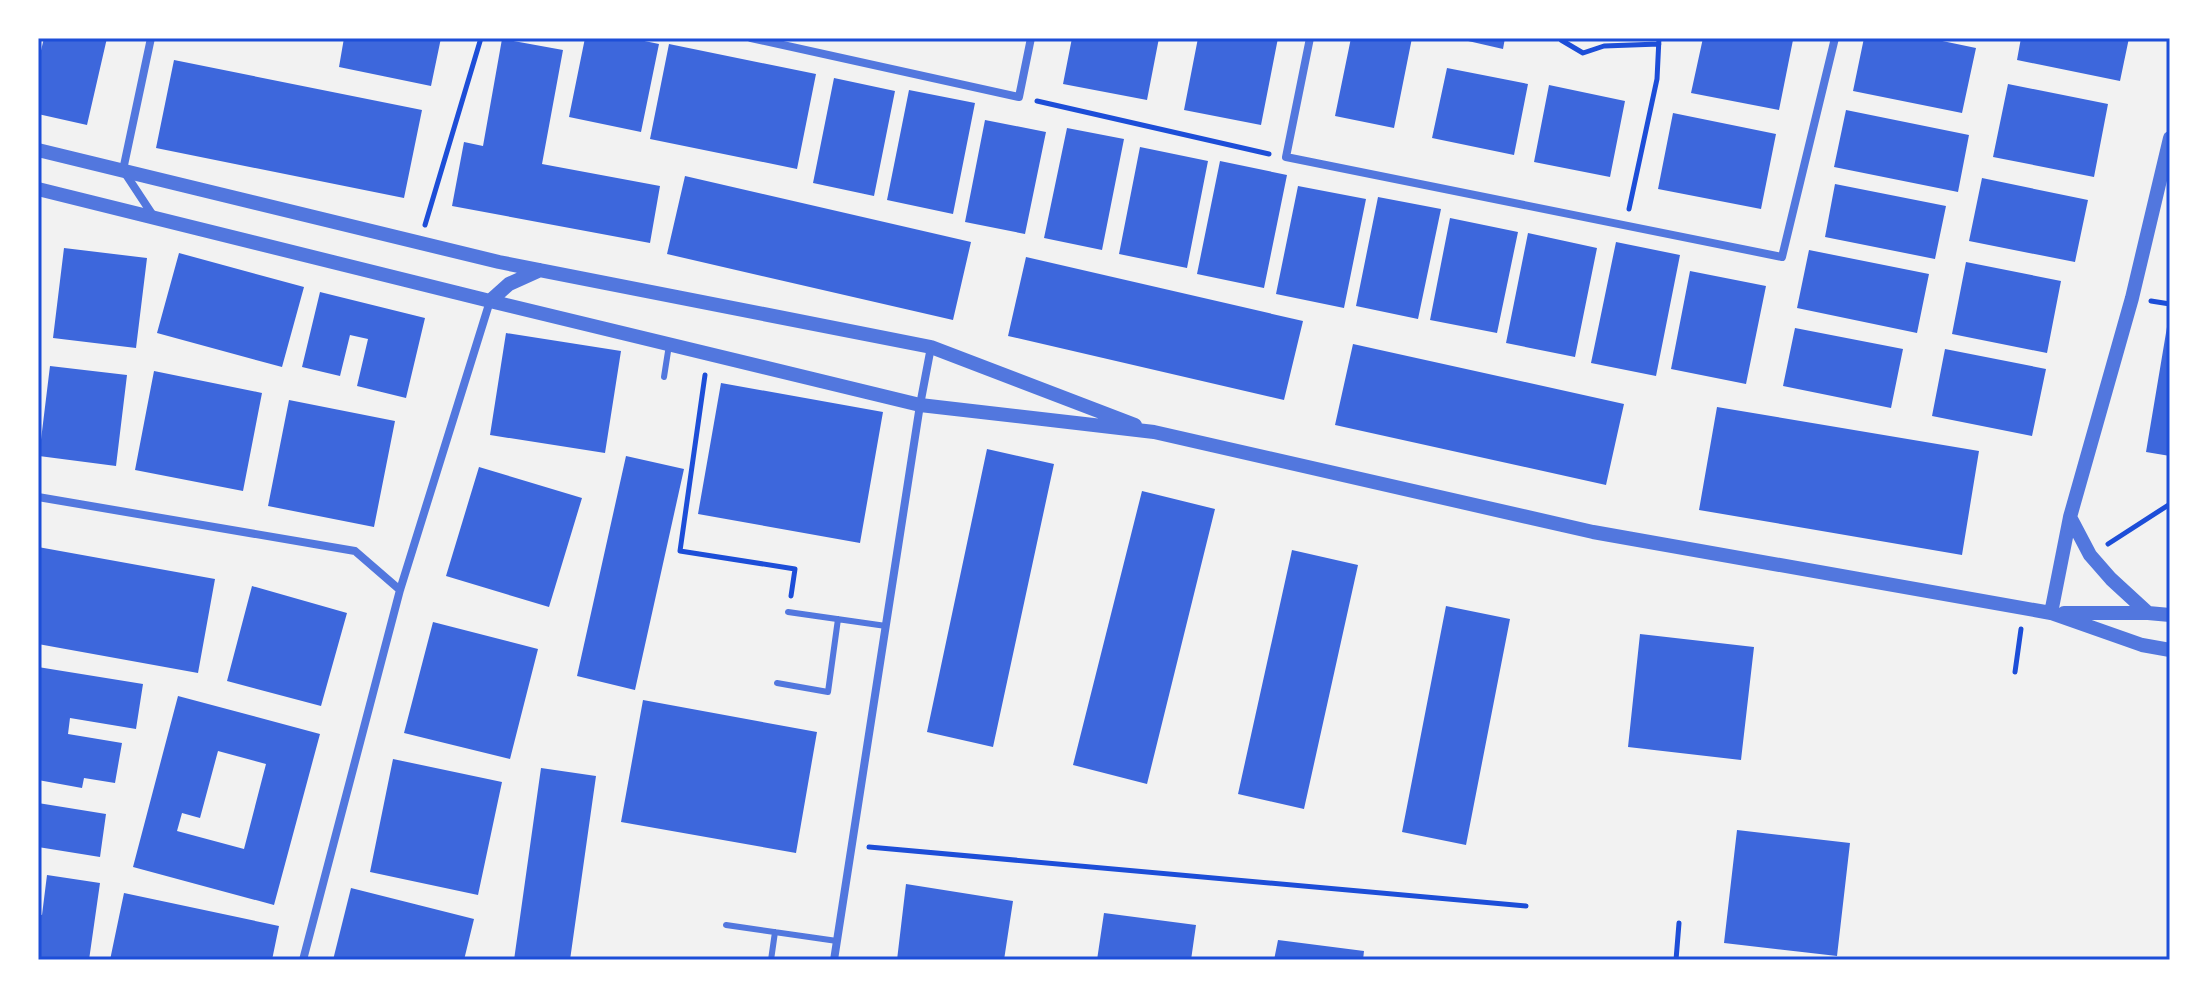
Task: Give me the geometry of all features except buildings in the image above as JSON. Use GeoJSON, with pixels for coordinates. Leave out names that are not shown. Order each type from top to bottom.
{"type":"FeatureCollection","features":[{"type":"Feature","properties":{"kind":"street"},"geometry":{"type":"LineString","coordinates":[[151,38],[123,170],[154,218]]}},
{"type":"Feature","properties":{"kind":"street"},"geometry":{"type":"LineString","coordinates":[[751,38],[1019,97],[1031,38]]}},
{"type":"Feature","properties":{"kind":"street"},"geometry":{"type":"LineString","coordinates":[[1310,38],[1286,157],[1782,257],[1835,38]]}},
{"type":"Feature","properties":{"kind":"street"},"geometry":{"type":"LineString","coordinates":[[2051,613],[2070,517],[2132,298],[2170,138]]}},
{"type":"Feature","properties":{"kind":"street"},"geometry":{"type":"LineString","coordinates":[[38,150],[499,262],[931,347],[1154,432]]}},
{"type":"Feature","properties":{"kind":"street"},"geometry":{"type":"LineString","coordinates":[[38,189],[920,405],[1154,432],[1593,532],[2025,609],[2051,613],[2170,615]]}},
{"type":"Feature","properties":{"kind":"street"},"geometry":{"type":"LineString","coordinates":[[303,960],[400,590],[490,301],[509,284],[541,270]]}},
{"type":"Feature","properties":{"kind":"street"},"geometry":{"type":"LineString","coordinates":[[834,960],[931,347]]}},
{"type":"Feature","properties":{"kind":"street"},"geometry":{"type":"LineString","coordinates":[[38,497],[355,551],[400,590]]}},
{"type":"Feature","properties":{"kind":"street"},"geometry":{"type":"LineString","coordinates":[[2070,517],[2090,555],[2148,613]]}},
{"type":"Feature","properties":{"kind":"street"},"geometry":{"type":"LineString","coordinates":[[2051,613],[2142,645],[2170,650]]}},
{"type":"Feature","properties":{"kind":"lane"},"geometry":{"type":"LineString","coordinates":[[664,377],[669,345]]}},
{"type":"Feature","properties":{"kind":"lane"},"geometry":{"type":"LineString","coordinates":[[788,612],[886,626]]}},
{"type":"Feature","properties":{"kind":"lane"},"geometry":{"type":"LineString","coordinates":[[777,683],[828,692],[838,619]]}},
{"type":"Feature","properties":{"kind":"lane"},"geometry":{"type":"LineString","coordinates":[[726,925],[837,941]]}},
{"type":"Feature","properties":{"kind":"lane"},"geometry":{"type":"LineString","coordinates":[[771,960],[775,932]]}},
{"type":"Feature","properties":{"kind":"path"},"geometry":{"type":"LineString","coordinates":[[420,242],[481,38]]}},
{"type":"Feature","properties":{"kind":"path"},"geometry":{"type":"LineString","coordinates":[[1560,38],[1583,53],[1604,46],[1659,41],[1657,79],[1626,226]]}},
{"type":"Feature","properties":{"kind":"path"},"geometry":{"type":"LineString","coordinates":[[1019,97],[1286,157]]}},
{"type":"Feature","properties":{"kind":"path"},"geometry":{"type":"LineString","coordinates":[[708,354],[680,551],[795,569],[788,612]]}},
{"type":"Feature","properties":{"kind":"path"},"geometry":{"type":"LineString","coordinates":[[2090,555],[2170,504]]}},
{"type":"Feature","properties":{"kind":"path"},"geometry":{"type":"LineString","coordinates":[[2015,672],[2025,609]]}},
{"type":"Feature","properties":{"kind":"path"},"geometry":{"type":"LineString","coordinates":[[852,845],[1526,906]]}},
{"type":"Feature","properties":{"kind":"path"},"geometry":{"type":"LineString","coordinates":[[1676,960],[1679,923]]}}]}
